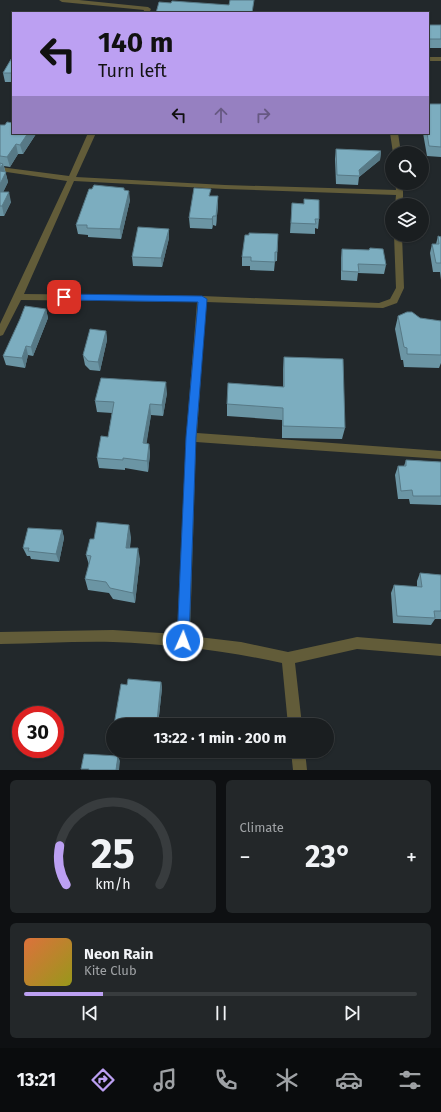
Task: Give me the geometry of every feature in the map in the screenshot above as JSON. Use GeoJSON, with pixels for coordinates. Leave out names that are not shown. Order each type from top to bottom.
{"type":"FeatureCollection","features":[{"type":"Feature","properties":{"kind":"street"},"geometry":{"type":"LineString","coordinates":[[62,0],[148,9]]}},
{"type":"Feature","properties":{"kind":"street"},"geometry":{"type":"LineString","coordinates":[[429,59],[441,59]]}},
{"type":"Feature","properties":{"kind":"street"},"geometry":{"type":"LineString","coordinates":[[0,332],[18,297],[92,134]]}},
{"type":"Feature","properties":{"kind":"street"},"geometry":{"type":"LineString","coordinates":[[394,134],[396,146]]}},
{"type":"Feature","properties":{"kind":"street"},"geometry":{"type":"LineString","coordinates":[[0,169],[71,179],[225,187],[400,193]]}},
{"type":"Feature","properties":{"kind":"street"},"geometry":{"type":"LineString","coordinates":[[400,190],[400,198]]}},
{"type":"Feature","properties":{"kind":"street"},"geometry":{"type":"LineString","coordinates":[[18,297],[202,299],[380,306],[394,300],[400,288],[398,242]]}},
{"type":"Feature","properties":{"kind":"street"},"geometry":{"type":"LineString","coordinates":[[183,641],[191,437],[202,299]]}},
{"type":"Feature","properties":{"kind":"street"},"geometry":{"type":"LineString","coordinates":[[191,437],[441,455]]}},
{"type":"Feature","properties":{"kind":"street"},"geometry":{"type":"LineString","coordinates":[[0,638],[113,636],[183,641],[241,648],[288,658],[357,643],[441,650]]}},
{"type":"Feature","properties":{"kind":"street"},"geometry":{"type":"LineString","coordinates":[[288,658],[294,718]]}},
{"type":"Feature","properties":{"kind":"street"},"geometry":{"type":"LineString","coordinates":[[299,758],[300,770]]}},
{"type":"Feature","properties":{"kind":"building"},"geometry":{"type":"Polygon","coordinates":[[[230,0],[254,0],[252,12],[156,12],[159,2],[171,3],[172,1],[229,5],[230,0]]]}},
{"type":"Feature","properties":{"kind":"building"},"geometry":{"type":"Polygon","coordinates":[[[429,25],[441,25],[441,39],[429,39],[429,25]]]}},
{"type":"Feature","properties":{"kind":"building"},"geometry":{"type":"Polygon","coordinates":[[[12,58],[12,73],[3,73],[12,58]]]}},
{"type":"Feature","properties":{"kind":"building"},"geometry":{"type":"Polygon","coordinates":[[[429,104],[441,104],[441,147],[429,146],[427,134],[429,134],[429,104]]]}},
{"type":"Feature","properties":{"kind":"building"},"geometry":{"type":"Polygon","coordinates":[[[7,122],[12,123],[12,134],[27,134],[20,145],[16,144],[7,157],[0,156],[0,125],[5,125],[7,122]]]}},
{"type":"Feature","properties":{"kind":"building"},"geometry":{"type":"Polygon","coordinates":[[[336,149],[381,151],[359,170],[360,176],[337,175],[336,149]]]}},
{"type":"Feature","properties":{"kind":"building"},"geometry":{"type":"Polygon","coordinates":[[[0,171],[6,172],[0,184],[0,171]]]}},
{"type":"Feature","properties":{"kind":"building"},"geometry":{"type":"Polygon","coordinates":[[[94,185],[124,188],[124,190],[129,191],[120,229],[87,228],[87,225],[76,225],[89,189],[92,189],[94,185]]]}},
{"type":"Feature","properties":{"kind":"building"},"geometry":{"type":"Polygon","coordinates":[[[194,188],[211,189],[209,196],[218,196],[216,216],[213,216],[212,219],[189,218],[194,188]]]}},
{"type":"Feature","properties":{"kind":"building"},"geometry":{"type":"Polygon","coordinates":[[[0,192],[9,192],[2,206],[0,206],[0,192]]]}},
{"type":"Feature","properties":{"kind":"building"},"geometry":{"type":"Polygon","coordinates":[[[304,199],[319,200],[319,219],[315,219],[316,224],[291,223],[292,203],[304,204],[304,199]]]}},
{"type":"Feature","properties":{"kind":"building"},"geometry":{"type":"Polygon","coordinates":[[[138,227],[169,229],[161,258],[132,257],[138,227]]]}},
{"type":"Feature","properties":{"kind":"building"},"geometry":{"type":"Polygon","coordinates":[[[249,233],[278,234],[275,262],[251,261],[251,257],[242,257],[245,235],[249,235],[249,233]]]}},
{"type":"Feature","properties":{"kind":"building"},"geometry":{"type":"Polygon","coordinates":[[[438,236],[441,237],[441,263],[436,263],[432,244],[439,244],[438,236]]]}},
{"type":"Feature","properties":{"kind":"building"},"geometry":{"type":"Polygon","coordinates":[[[370,248],[383,249],[386,265],[358,264],[359,272],[342,271],[342,249],[369,250],[370,248]]]}},
{"type":"Feature","properties":{"kind":"building"},"geometry":{"type":"Polygon","coordinates":[[[25,306],[46,309],[31,347],[26,346],[22,358],[3,356],[20,319],[25,306]]]}},
{"type":"Feature","properties":{"kind":"building"},"geometry":{"type":"Polygon","coordinates":[[[407,312],[412,312],[420,318],[441,321],[441,355],[407,354],[407,348],[404,347],[398,316],[407,312]]]}},
{"type":"Feature","properties":{"kind":"building"},"geometry":{"type":"Polygon","coordinates":[[[90,329],[106,331],[98,362],[88,361],[83,355],[90,329]]]}},
{"type":"Feature","properties":{"kind":"building"},"geometry":{"type":"Polygon","coordinates":[[[284,357],[343,359],[345,428],[283,426],[283,408],[227,404],[228,383],[284,387],[284,357]]]}},
{"type":"Feature","properties":{"kind":"building"},"geometry":{"type":"Polygon","coordinates":[[[101,378],[166,382],[162,405],[150,404],[143,443],[149,444],[147,461],[123,458],[123,460],[97,458],[101,436],[108,437],[114,402],[95,401],[101,378]]]}},
{"type":"Feature","properties":{"kind":"building"},"geometry":{"type":"Polygon","coordinates":[[[406,460],[441,462],[441,496],[413,496],[412,490],[401,491],[398,466],[406,466],[406,460]]]}},
{"type":"Feature","properties":{"kind":"building"},"geometry":{"type":"Polygon","coordinates":[[[97,522],[129,525],[126,548],[138,548],[133,593],[110,588],[106,582],[85,579],[91,556],[86,555],[90,539],[94,539],[97,522]]]}},
{"type":"Feature","properties":{"kind":"building"},"geometry":{"type":"Polygon","coordinates":[[[28,528],[62,530],[56,554],[28,551],[29,548],[23,548],[28,528]]]}},
{"type":"Feature","properties":{"kind":"building"},"geometry":{"type":"Polygon","coordinates":[[[420,573],[441,575],[441,611],[434,611],[435,618],[397,616],[394,585],[422,587],[420,573]]]}},
{"type":"Feature","properties":{"kind":"building"},"geometry":{"type":"Polygon","coordinates":[[[128,679],[161,682],[157,718],[115,718],[121,684],[127,685],[128,679]]]}},
{"type":"Feature","properties":{"kind":"building"},"geometry":{"type":"Polygon","coordinates":[[[84,754],[106,755],[106,758],[118,758],[116,770],[81,769],[84,754]]]}},
{"type":"Feature","properties":{"kind":"route"},"geometry":{"type":"LineString","coordinates":[[64,297],[202,299],[191,437],[183,641]]}}]}
